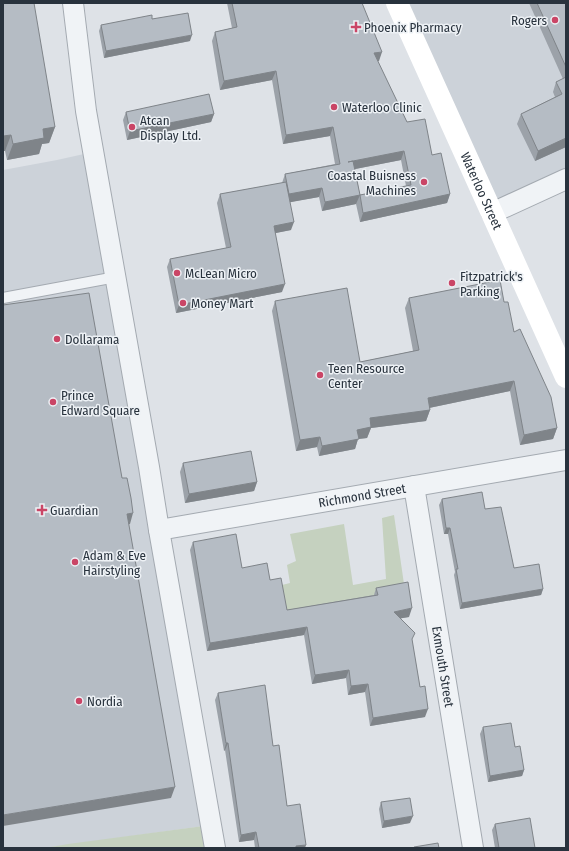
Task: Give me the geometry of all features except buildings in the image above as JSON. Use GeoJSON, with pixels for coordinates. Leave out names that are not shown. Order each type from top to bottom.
{"type":"FeatureCollection","features":[{"type":"Feature","properties":{"kind":"street"},"geometry":{"type":"LineString","coordinates":[[72,3],[86,112],[215,848]]}},
{"type":"Feature","properties":{"kind":"street","name":"Waterloo Street"},"geometry":{"type":"LineString","coordinates":[[397,3],[566,378]]}},
{"type":"Feature","properties":{"kind":"street"},"geometry":{"type":"LineString","coordinates":[[492,213],[566,179]]}},
{"type":"Feature","properties":{"kind":"street","name":"Richmond Street"},"geometry":{"type":"LineString","coordinates":[[159,530],[566,460]]}},
{"type":"Feature","properties":{"kind":"street","name":"Exmouth Street"},"geometry":{"type":"LineString","coordinates":[[414,486],[473,848]]}},
{"type":"Feature","properties":{"kind":"lane"},"geometry":{"type":"LineString","coordinates":[[3,298],[116,277]]}},
{"type":"Feature","properties":{"kind":"shaded area"},"geometry":{"type":"Polygon","coordinates":[[[397,3],[566,3],[566,179],[492,213],[397,3]]]}},
{"type":"Feature","properties":{"kind":"shaded area"},"geometry":{"type":"Polygon","coordinates":[[[93,152],[211,825],[45,848],[3,848],[3,170],[93,152]]]}},
{"type":"Feature","properties":{"kind":"green space"},"geometry":{"type":"Polygon","coordinates":[[[394,515],[405,591],[307,634],[287,638],[278,586],[290,583],[287,565],[296,561],[290,534],[344,524],[353,585],[386,579],[382,518],[394,515]]]}},
{"type":"Feature","properties":{"kind":"green space"},"geometry":{"type":"Polygon","coordinates":[[[211,825],[215,848],[45,848],[68,844],[211,825]]]}},
{"type":"Feature","properties":{"kind":"place","name":"Rogers"},"geometry":{"type":"Point","coordinates":[555,20]}},
{"type":"Feature","properties":{"kind":"place","name":"Phoenix Pharmacy"},"geometry":{"type":"Point","coordinates":[356,27]}},
{"type":"Feature","properties":{"kind":"place","name":"Waterloo Clinic"},"geometry":{"type":"Point","coordinates":[334,107]}},
{"type":"Feature","properties":{"kind":"place","name":"Atcan Display Ltd."},"geometry":{"type":"Point","coordinates":[132,127]}},
{"type":"Feature","properties":{"kind":"place","name":"Coastal Buisness Machines"},"geometry":{"type":"Point","coordinates":[424,182]}},
{"type":"Feature","properties":{"kind":"place","name":"McLean Micro"},"geometry":{"type":"Point","coordinates":[177,273]}},
{"type":"Feature","properties":{"kind":"place","name":"Fitzpatrick's Parking"},"geometry":{"type":"Point","coordinates":[452,283]}},
{"type":"Feature","properties":{"kind":"place","name":"Money Mart"},"geometry":{"type":"Point","coordinates":[183,303]}},
{"type":"Feature","properties":{"kind":"place","name":"Dollarama"},"geometry":{"type":"Point","coordinates":[57,339]}},
{"type":"Feature","properties":{"kind":"place","name":"Teen Resource Center"},"geometry":{"type":"Point","coordinates":[320,375]}},
{"type":"Feature","properties":{"kind":"place","name":"Prince Edward Square"},"geometry":{"type":"Point","coordinates":[53,402]}},
{"type":"Feature","properties":{"kind":"place","name":"Guardian"},"geometry":{"type":"Point","coordinates":[42,510]}},
{"type":"Feature","properties":{"kind":"place","name":"Adam & Eve Hairstyling"},"geometry":{"type":"Point","coordinates":[75,562]}},
{"type":"Feature","properties":{"kind":"place","name":"Nordia"},"geometry":{"type":"Point","coordinates":[79,701]}}]}
